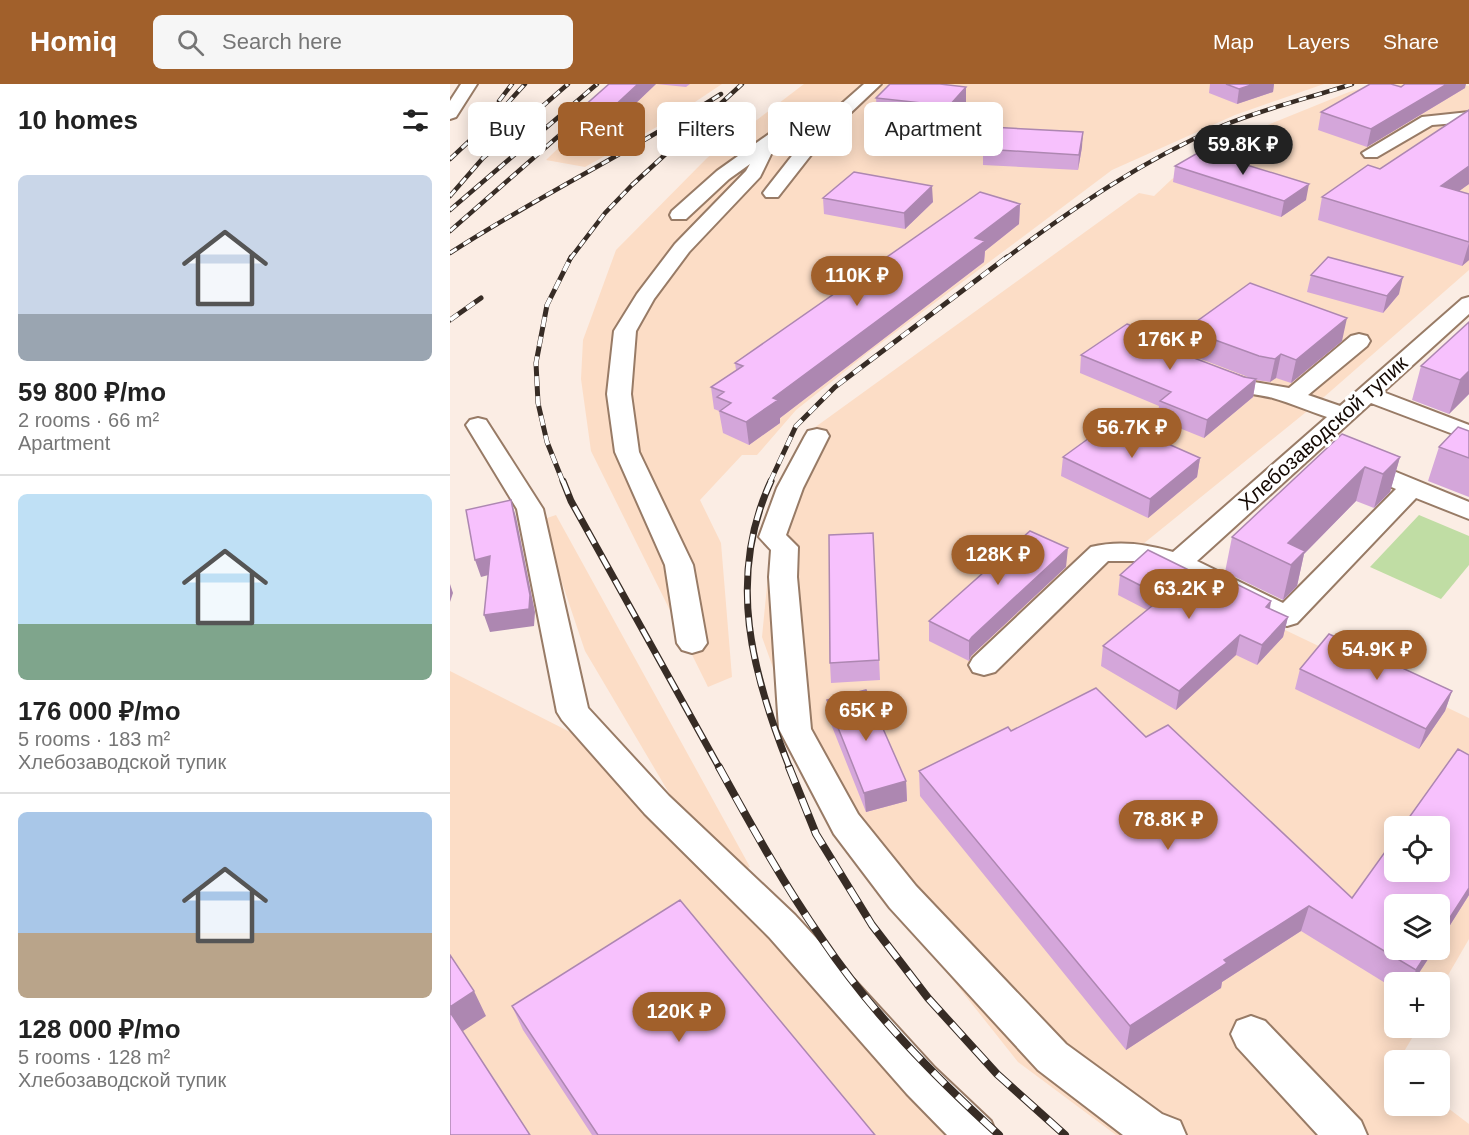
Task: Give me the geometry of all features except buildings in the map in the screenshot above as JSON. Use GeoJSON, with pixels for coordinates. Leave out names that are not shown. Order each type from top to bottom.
{"type":"FeatureCollection","features":[{"type":"Feature","properties":{"kind":"street"},"geometry":{"type":"LineString","coordinates":[[450,114],[469,84]]}},
{"type":"Feature","properties":{"kind":"street"},"geometry":{"type":"LineString","coordinates":[[852,103],[873,84]]}},
{"type":"Feature","properties":{"kind":"street"},"geometry":{"type":"LineString","coordinates":[[1371,153],[1428,120],[1469,117]]}},
{"type":"Feature","properties":{"kind":"street"},"geometry":{"type":"LineString","coordinates":[[679,215],[723,176],[768,143]]}},
{"type":"Feature","properties":{"kind":"street"},"geometry":{"type":"LineString","coordinates":[[692,643],[679,565],[627,452],[619,394],[625,331],[644,298],[682,248],[754,173],[768,144]]}},
{"type":"Feature","properties":{"kind":"street"},"geometry":{"type":"LineString","coordinates":[[772,193],[801,156]]}},
{"type":"Feature","properties":{"kind":"street","name":"Хлебозаводской тупик"},"geometry":{"type":"LineString","coordinates":[[1178,563],[1321,449],[1343,415],[1469,303]]}},
{"type":"Feature","properties":{"kind":"street"},"geometry":{"type":"LineString","coordinates":[[1292,397],[1359,341]]}},
{"type":"Feature","properties":{"kind":"street"},"geometry":{"type":"LineString","coordinates":[[1195,367],[1250,388],[1275,391],[1343,415]]}},
{"type":"Feature","properties":{"kind":"street"},"geometry":{"type":"LineString","coordinates":[[1367,394],[1469,433]]}},
{"type":"Feature","properties":{"kind":"street"},"geometry":{"type":"LineString","coordinates":[[478,425],[530,508],[573,712],[657,805],[782,926],[921,1081],[976,1135]]}},
{"type":"Feature","properties":{"kind":"street"},"geometry":{"type":"LineString","coordinates":[[817,436],[789,488],[771,537],[785,547],[783,577],[795,729],[846,824],[903,897],[1052,1057],[1152,1132],[1165,1135]]}},
{"type":"Feature","properties":{"kind":"street"},"geometry":{"type":"LineString","coordinates":[[1371,470],[1469,511]]}},
{"type":"Feature","properties":{"kind":"street"},"geometry":{"type":"LineString","coordinates":[[984,665],[1101,553],[1143,552],[1178,563],[1287,616],[1412,487]]}},
{"type":"Feature","properties":{"kind":"street"},"geometry":{"type":"LineString","coordinates":[[1251,1035],[1346,1135]]}},
{"type":"Feature","properties":{"kind":"shaded area"},"geometry":{"type":"Polygon","coordinates":[[[625,84],[722,84],[695,102],[657,102],[657,127],[645,133],[645,102],[606,102],[625,84]]]}},
{"type":"Feature","properties":{"kind":"shaded area"},"geometry":{"type":"Polygon","coordinates":[[[804,84],[861,84],[842,102],[780,102],[804,84]]]}},
{"type":"Feature","properties":{"kind":"shaded area"},"geometry":{"type":"Polygon","coordinates":[[[883,84],[1324,84],[1235,115],[1112,170],[869,352],[796,410],[757,455],[742,455],[700,500],[721,543],[732,677],[708,687],[591,451],[581,379],[583,340],[616,250],[710,156],[756,156],[756,121],[768,111],[768,156],[790,156],[760,193],[783,194],[810,156],[852,156],[852,111],[883,84]]]}},
{"type":"Feature","properties":{"kind":"shaded area"},"geometry":{"type":"Polygon","coordinates":[[[1376,84],[1460,84],[1469,86],[1469,270],[1316,404],[1143,544],[1143,552],[1183,581],[1469,718],[1469,939],[1450,972],[1384,972],[1384,1038],[1412,1038],[1405,1050],[1384,1050],[1384,1116],[1450,1116],[1450,1110],[1469,1124],[1469,1135],[1116,1135],[1018,1062],[829,824],[762,637],[776,494],[814,428],[1139,193],[1154,196],[1172,179],[1238,137],[1349,92],[1376,84]]]}},
{"type":"Feature","properties":{"kind":"shaded area"},"geometry":{"type":"Polygon","coordinates":[[[558,148],[558,156],[605,156],[585,167],[546,160],[558,148]]]}},
{"type":"Feature","properties":{"kind":"shaded area"},"geometry":{"type":"Polygon","coordinates":[[[556,515],[750,867],[739,871],[672,798],[585,651],[541,520],[556,515]]]}},
{"type":"Feature","properties":{"kind":"shaded area"},"geometry":{"type":"Polygon","coordinates":[[[450,671],[572,733],[957,1135],[450,1135],[450,671]]]}},
{"type":"Feature","properties":{"kind":"green space"},"geometry":{"type":"Polygon","coordinates":[[[1419,515],[1469,536],[1469,565],[1441,599],[1370,567],[1419,515]]]}},
{"type":"Feature","properties":{"kind":"railway"},"geometry":{"type":"LineString","coordinates":[[499,101],[512,84]]}},
{"type":"Feature","properties":{"kind":"railway"},"geometry":{"type":"LineString","coordinates":[[450,159],[495,117],[525,84]]}},
{"type":"Feature","properties":{"kind":"railway"},"geometry":{"type":"LineString","coordinates":[[450,196],[483,158],[568,84]]}},
{"type":"Feature","properties":{"kind":"railway"},"geometry":{"type":"LineString","coordinates":[[450,210],[597,84]]}},
{"type":"Feature","properties":{"kind":"railway"},"geometry":{"type":"LineString","coordinates":[[450,231],[618,84]]}},
{"type":"Feature","properties":{"kind":"railway"},"geometry":{"type":"LineString","coordinates":[[570,259],[605,213],[632,185],[742,84]]}},
{"type":"Feature","properties":{"kind":"railway"},"geometry":{"type":"LineString","coordinates":[[1005,259],[1056,221],[1109,186],[1193,139],[1254,114],[1352,84]]}},
{"type":"Feature","properties":{"kind":"railway"},"geometry":{"type":"LineString","coordinates":[[450,253],[721,94]]}},
{"type":"Feature","properties":{"kind":"railway"},"geometry":{"type":"LineString","coordinates":[[770,482],[796,426],[835,387],[1007,257]]}},
{"type":"Feature","properties":{"kind":"railway"},"geometry":{"type":"LineString","coordinates":[[563,482],[547,442],[538,403],[536,363],[547,305],[570,259]]}},
{"type":"Feature","properties":{"kind":"railway"},"geometry":{"type":"LineString","coordinates":[[450,320],[481,298]]}},
{"type":"Feature","properties":{"kind":"railway"},"geometry":{"type":"LineString","coordinates":[[563,481],[571,501],[720,769]]}},
{"type":"Feature","properties":{"kind":"railway"},"geometry":{"type":"LineString","coordinates":[[771,481],[757,517],[750,554],[747,590],[749,626],[755,662],[765,698],[790,769]]}},
{"type":"Feature","properties":{"kind":"railway"},"geometry":{"type":"LineString","coordinates":[[719,767],[781,876],[841,966],[904,1042],[999,1135]]}},
{"type":"Feature","properties":{"kind":"railway"},"geometry":{"type":"LineString","coordinates":[[789,767],[816,834],[872,925],[928,998],[997,1074],[1065,1135]]}}]}
